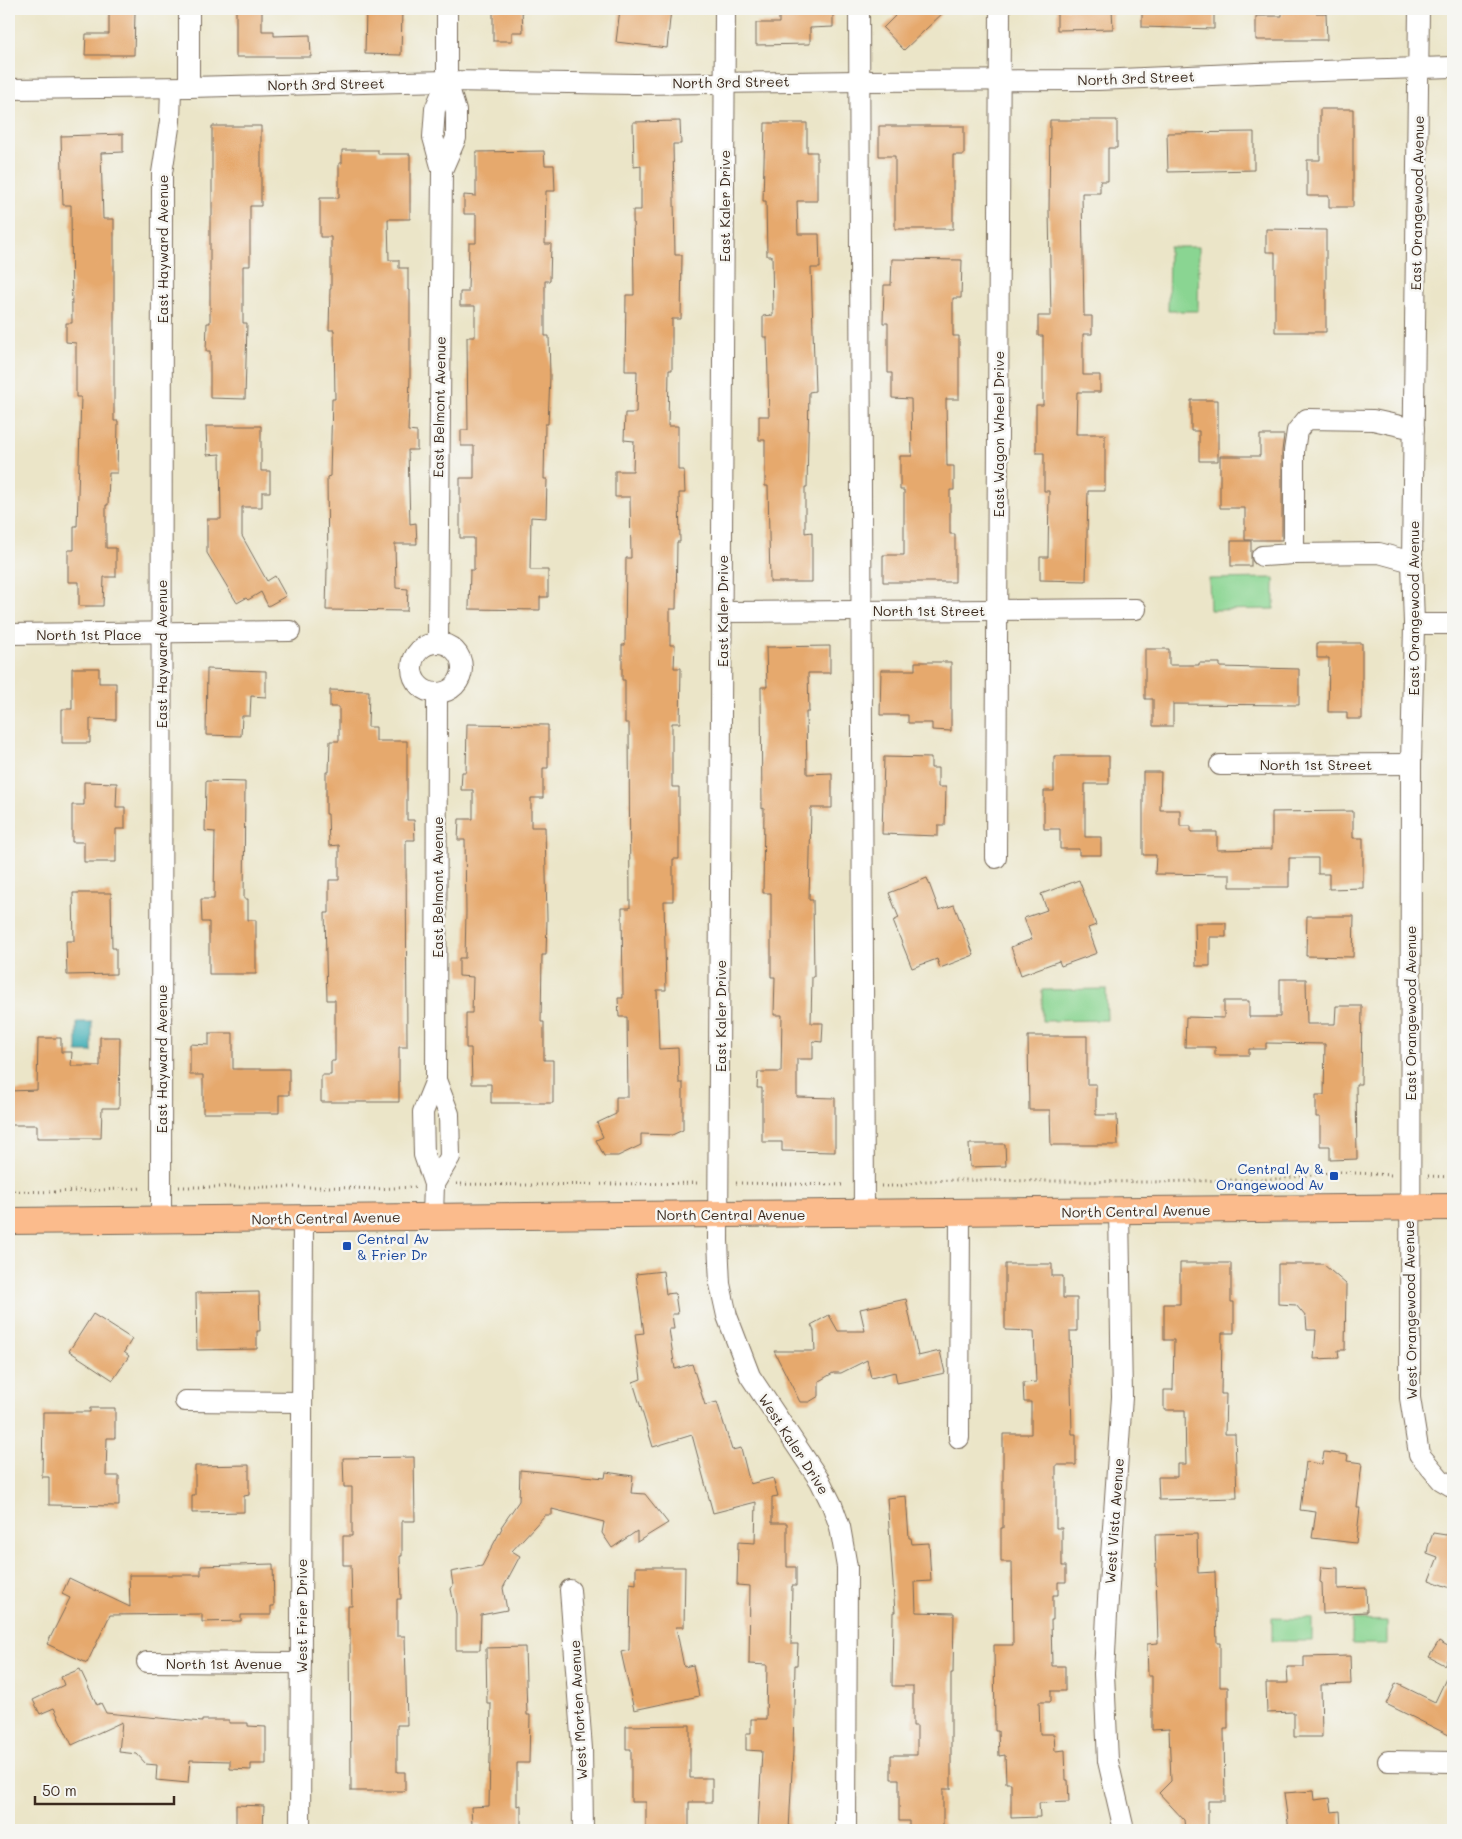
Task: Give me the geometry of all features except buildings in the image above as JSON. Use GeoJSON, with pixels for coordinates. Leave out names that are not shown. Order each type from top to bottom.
{"type":"FeatureCollection","features":[{"type":"Feature","properties":{"kind":"main road","name":"North Central Avenue"},"geometry":{"type":"LineString","coordinates":[[9,1221],[1453,1207]]}},
{"type":"Feature","properties":{"kind":"street","name":"East Hayward Avenue"},"geometry":{"type":"LineString","coordinates":[[161,1221],[162,173],[170,121],[180,88],[189,9]]}},
{"type":"Feature","properties":{"kind":"street","name":"East Belmont Avenue"},"geometry":{"type":"LineString","coordinates":[[438,643],[442,170],[456,138],[456,111],[447,82],[447,9]]}},
{"type":"Feature","properties":{"kind":"street","name":"East Kaler Drive"},"geometry":{"type":"LineString","coordinates":[[718,1214],[725,9]]}},
{"type":"Feature","properties":{"kind":"street"},"geometry":{"type":"LineString","coordinates":[[859,9],[864,1214]]}},
{"type":"Feature","properties":{"kind":"street","name":"East Wagon Wheel Drive"},"geometry":{"type":"LineString","coordinates":[[996,858],[1000,9]]}},
{"type":"Feature","properties":{"kind":"street","name":"East Orangewood Avenue"},"geometry":{"type":"LineString","coordinates":[[1409,1207],[1411,764],[1414,624],[1412,562],[1419,9]]}},
{"type":"Feature","properties":{"kind":"street","name":"North 3rd Street"},"geometry":{"type":"LineString","coordinates":[[9,89],[180,88],[447,82],[635,84],[1098,80],[1453,67]]}},
{"type":"Feature","properties":{"kind":"street"},"geometry":{"type":"LineString","coordinates":[[1294,554],[1294,452],[1297,430],[1307,419],[1373,420],[1414,429]]}},
{"type":"Feature","properties":{"kind":"street"},"geometry":{"type":"LineString","coordinates":[[1262,556],[1379,553],[1412,562]]}},
{"type":"Feature","properties":{"kind":"street","name":"North 1st Street"},"geometry":{"type":"LineString","coordinates":[[722,612],[1136,609]]}},
{"type":"Feature","properties":{"kind":"street"},"geometry":{"type":"LineString","coordinates":[[1414,624],[1453,624]]}},
{"type":"Feature","properties":{"kind":"street","name":"North 1st Place"},"geometry":{"type":"LineString","coordinates":[[9,634],[290,631]]}},
{"type":"Feature","properties":{"kind":"street"},"geometry":{"type":"LineString","coordinates":[[430,643],[438,643],[445,643],[457,651],[463,664],[461,679],[451,690],[437,694],[423,690],[414,679],[412,664],[418,651],[430,643]]}},
{"type":"Feature","properties":{"kind":"street","name":"East Belmont Avenue"},"geometry":{"type":"LineString","coordinates":[[433,1216],[434,1184],[424,1155],[423,1112],[436,1080],[437,694]]}},
{"type":"Feature","properties":{"kind":"street","name":"North 1st Street"},"geometry":{"type":"LineString","coordinates":[[1220,764],[1411,764]]}},
{"type":"Feature","properties":{"kind":"street","name":"West Orangewood Avenue"},"geometry":{"type":"LineString","coordinates":[[1409,1207],[1410,1398],[1419,1454],[1441,1480],[1453,1487]]}},
{"type":"Feature","properties":{"kind":"street","name":"West Vista Avenue"},"geometry":{"type":"LineString","coordinates":[[1119,1211],[1122,1397],[1104,1674],[1108,1761],[1124,1830]]}},
{"type":"Feature","properties":{"kind":"street"},"geometry":{"type":"LineString","coordinates":[[959,1438],[960,1213]]}},
{"type":"Feature","properties":{"kind":"street","name":"West Kaler Drive"},"geometry":{"type":"LineString","coordinates":[[718,1214],[720,1284],[727,1316],[750,1376],[820,1481],[840,1526],[847,1567],[846,1830]]}},
{"type":"Feature","properties":{"kind":"street","name":"West Frier Drive"},"geometry":{"type":"LineString","coordinates":[[300,1830],[303,1218]]}},
{"type":"Feature","properties":{"kind":"street"},"geometry":{"type":"LineString","coordinates":[[185,1401],[302,1402]]}},
{"type":"Feature","properties":{"kind":"street","name":"West Morten Avenue"},"geometry":{"type":"LineString","coordinates":[[570,1590],[582,1749],[582,1830]]}},
{"type":"Feature","properties":{"kind":"street","name":"North 1st Avenue"},"geometry":{"type":"LineString","coordinates":[[146,1662],[301,1663]]}},
{"type":"Feature","properties":{"kind":"street"},"geometry":{"type":"LineString","coordinates":[[1388,1761],[1453,1762]]}},
{"type":"Feature","properties":{"kind":"green space"},"geometry":{"type":"Polygon","coordinates":[[[1169,247],[1199,247],[1198,311],[1168,311],[1169,247]]]}},
{"type":"Feature","properties":{"kind":"green space"},"geometry":{"type":"Polygon","coordinates":[[[1274,578],[1274,609],[1210,610],[1209,579],[1274,578]]]}},
{"type":"Feature","properties":{"kind":"green space"},"geometry":{"type":"Polygon","coordinates":[[[1106,989],[1107,1020],[1042,1021],[1042,990],[1106,989]]]}},
{"type":"Feature","properties":{"kind":"green space"},"geometry":{"type":"Polygon","coordinates":[[[1272,1618],[1312,1619],[1312,1641],[1272,1641],[1272,1618]]]}},
{"type":"Feature","properties":{"kind":"green space"},"geometry":{"type":"Polygon","coordinates":[[[1352,1620],[1387,1621],[1387,1644],[1352,1644],[1352,1620]]]}},
{"type":"Feature","properties":{"kind":"water"},"geometry":{"type":"Polygon","coordinates":[[[77,1022],[92,1022],[92,1052],[77,1052],[77,1022]]]}},
{"type":"Feature","properties":{"kind":"place","name":"Central Av & Orangewood Av"},"geometry":{"type":"Point","coordinates":[1334,1176]}},
{"type":"Feature","properties":{"kind":"place","name":"Central Av & Frier Dr"},"geometry":{"type":"Point","coordinates":[347,1246]}}]}
